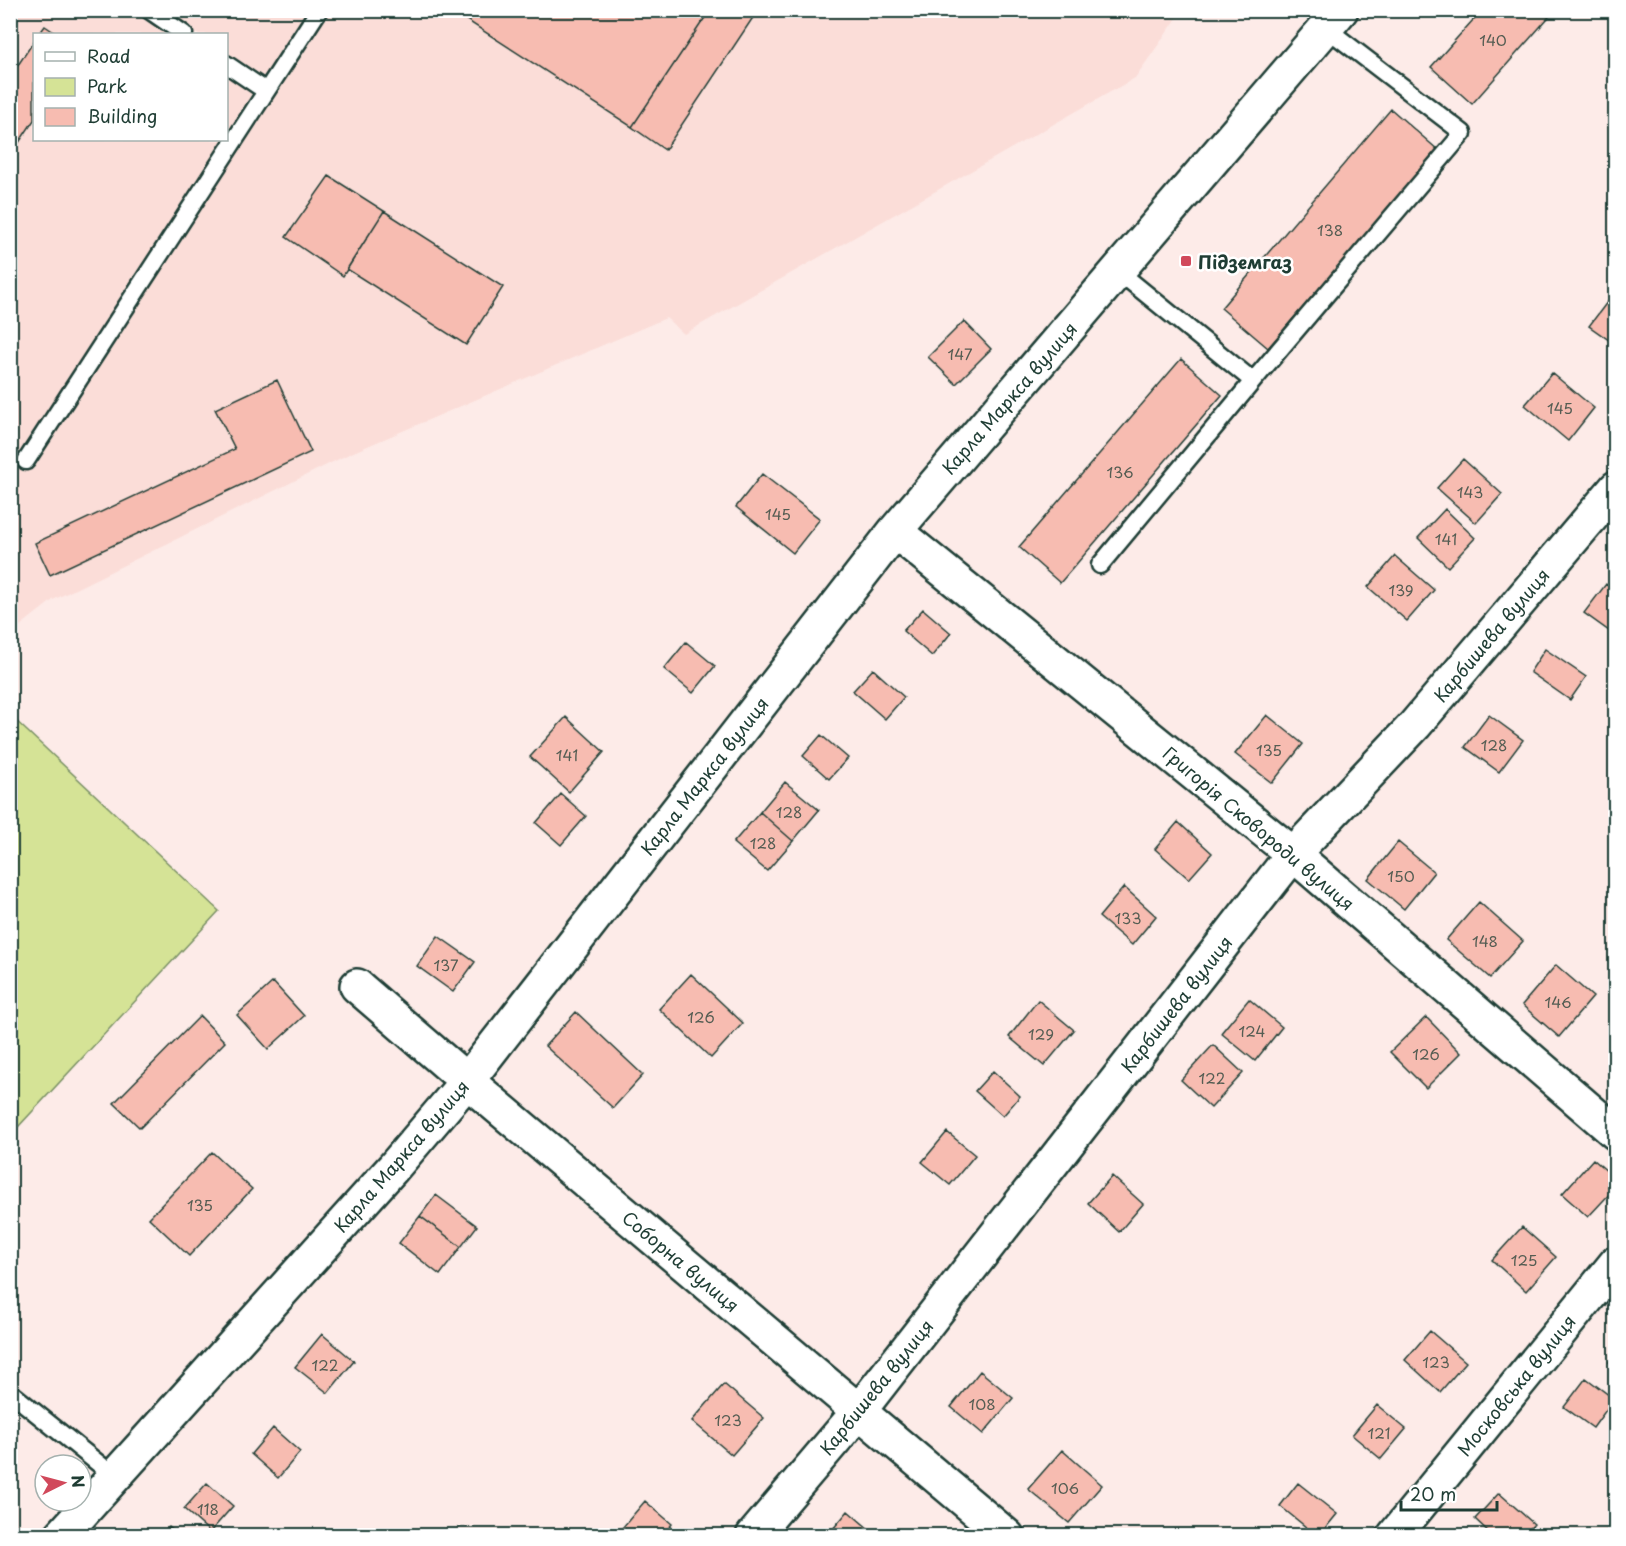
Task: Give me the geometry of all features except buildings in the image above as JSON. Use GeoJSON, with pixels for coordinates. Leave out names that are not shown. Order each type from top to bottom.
{"type":"FeatureCollection","features":[{"type":"Feature","properties":{"kind":"street","name":"Карла Маркса вулиця"},"geometry":{"type":"LineString","coordinates":[[61,1536],[393,1168],[467,1081],[895,531],[1336,15]]}},
{"type":"Feature","properties":{"kind":"street","name":"Карбишева вулиця"},"geometry":{"type":"LineString","coordinates":[[753,1536],[859,1411],[1293,854],[1415,725],[1616,488]]}},
{"type":"Feature","properties":{"kind":"street","name":"Григорія Сковороди вулиця"},"geometry":{"type":"LineString","coordinates":[[895,531],[1293,854],[1616,1133]]}},
{"type":"Feature","properties":{"kind":"street","name":"Соборна вулиця"},"geometry":{"type":"LineString","coordinates":[[357,986],[1007,1536]]}},
{"type":"Feature","properties":{"kind":"street","name":"Московська вулиця"},"geometry":{"type":"LineString","coordinates":[[1394,1536],[1616,1263]]}},
{"type":"Feature","properties":{"kind":"lane"},"geometry":{"type":"LineString","coordinates":[[149,10],[183,33]]}},
{"type":"Feature","properties":{"kind":"lane"},"geometry":{"type":"LineString","coordinates":[[26,461],[319,10]]}},
{"type":"Feature","properties":{"kind":"lane"},"geometry":{"type":"LineString","coordinates":[[1100,565],[1463,133],[1336,15]]}},
{"type":"Feature","properties":{"kind":"lane"},"geometry":{"type":"LineString","coordinates":[[228,65],[266,91]]}},
{"type":"Feature","properties":{"kind":"lane"},"geometry":{"type":"LineString","coordinates":[[1118,271],[1253,381]]}},
{"type":"Feature","properties":{"kind":"lane"},"geometry":{"type":"LineString","coordinates":[[10,1392],[114,1476]]}},
{"type":"Feature","properties":{"kind":"shaded area"},"geometry":{"type":"Polygon","coordinates":[[[11,11],[1182,11],[1135,78],[684,334],[666,318],[349,454],[53,600],[11,633],[11,11]]]}},
{"type":"Feature","properties":{"kind":"green space"},"geometry":{"type":"Polygon","coordinates":[[[11,716],[219,911],[17,1128],[10,1125],[11,716]]]}},
{"type":"Feature","properties":{"kind":"place","name":"Підземгаз"},"geometry":{"type":"Point","coordinates":[1186,261]}}]}
